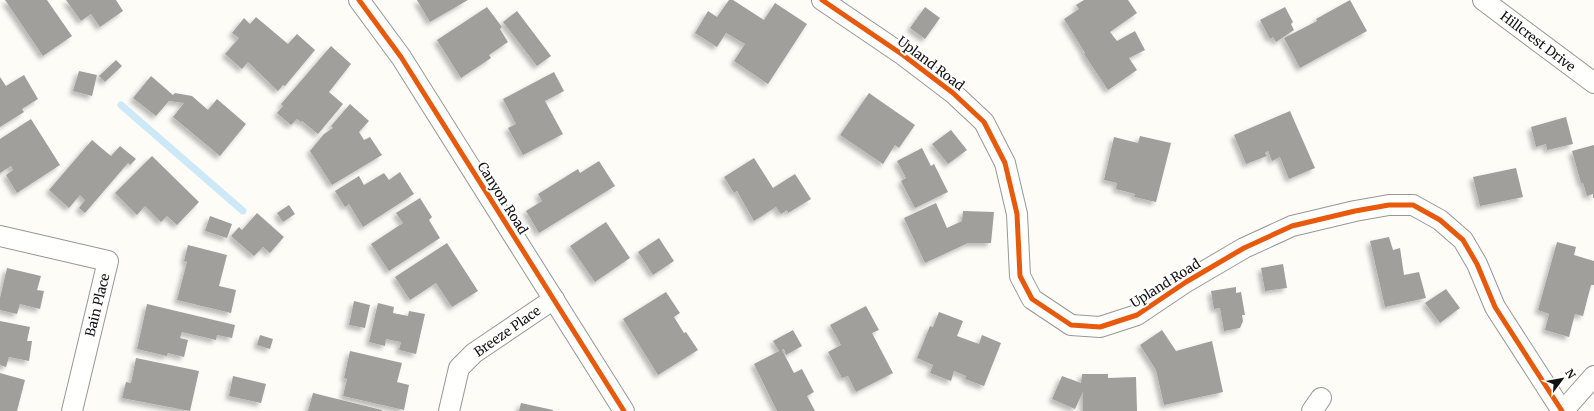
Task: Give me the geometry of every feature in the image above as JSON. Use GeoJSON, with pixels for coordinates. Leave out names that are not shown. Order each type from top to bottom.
{"type":"FeatureCollection","features":[{"type":"Feature","properties":{"kind":"street","name":"Canyon Road"},"geometry":{"type":"LineString","coordinates":[[359,0],[400,57],[624,411]]}},
{"type":"Feature","properties":{"kind":"street","name":"Upland Road"},"geometry":{"type":"LineString","coordinates":[[822,0],[903,55],[953,93],[984,122],[1005,163],[1017,214],[1020,276],[1032,299],[1072,325],[1100,327],[1137,315],[1186,282],[1244,248],[1292,226],[1382,206],[1413,205],[1440,220],[1463,240],[1477,264],[1495,307],[1562,411]]}},
{"type":"Feature","properties":{"kind":"street","name":"Hillcrest Drive"},"geometry":{"type":"LineString","coordinates":[[1483,0],[1594,83]]}},
{"type":"Feature","properties":{"kind":"street","name":"Bain Place"},"geometry":{"type":"LineString","coordinates":[[0,236],[108,261],[72,411]]}},
{"type":"Feature","properties":{"kind":"street","name":"Breeze Place"},"geometry":{"type":"LineString","coordinates":[[449,411],[459,368],[474,353],[554,299]]}},
{"type":"Feature","properties":{"kind":"street"},"geometry":{"type":"LineString","coordinates":[[1562,411],[1594,376]]}},
{"type":"Feature","properties":{"kind":"building"},"geometry":{"type":"Polygon","coordinates":[[[5,0],[47,0],[72,36],[43,56],[5,0]]]}},
{"type":"Feature","properties":{"kind":"building"},"geometry":{"type":"Polygon","coordinates":[[[66,0],[116,0],[123,11],[100,27],[91,14],[81,21],[66,0]]]}},
{"type":"Feature","properties":{"kind":"building"},"geometry":{"type":"Polygon","coordinates":[[[417,0],[468,0],[430,22],[417,0]]]}},
{"type":"Feature","properties":{"kind":"building"},"geometry":{"type":"Polygon","coordinates":[[[729,0],[733,0],[764,20],[775,3],[807,24],[768,84],[734,61],[745,44],[726,33],[717,47],[695,33],[708,11],[717,17],[729,0]]]}},
{"type":"Feature","properties":{"kind":"building"},"geometry":{"type":"Polygon","coordinates":[[[1084,0],[1128,0],[1137,13],[1110,32],[1117,41],[1135,31],[1145,50],[1129,58],[1137,70],[1108,90],[1084,54],[1085,53],[1064,19],[1079,9],[1076,5],[1084,0]]]}},
{"type":"Feature","properties":{"kind":"building"},"geometry":{"type":"Polygon","coordinates":[[[1350,0],[1367,31],[1300,68],[1284,38],[1317,21],[1316,19],[1350,0]]]}},
{"type":"Feature","properties":{"kind":"building"},"geometry":{"type":"Polygon","coordinates":[[[487,7],[502,27],[500,29],[508,42],[489,55],[491,58],[461,78],[437,40],[487,7]]]}},
{"type":"Feature","properties":{"kind":"building"},"geometry":{"type":"Polygon","coordinates":[[[925,7],[940,18],[925,39],[910,28],[925,7]]]}},
{"type":"Feature","properties":{"kind":"building"},"geometry":{"type":"Polygon","coordinates":[[[1285,7],[1293,22],[1291,24],[1294,30],[1276,42],[1273,37],[1270,39],[1260,20],[1285,7]]]}},
{"type":"Feature","properties":{"kind":"building"},"geometry":{"type":"Polygon","coordinates":[[[517,11],[551,56],[537,66],[503,22],[517,11]]]}},
{"type":"Feature","properties":{"kind":"building"},"geometry":{"type":"Polygon","coordinates":[[[256,17],[288,44],[297,34],[315,50],[285,86],[283,85],[278,91],[248,62],[242,69],[225,54],[239,38],[232,33],[244,18],[250,24],[256,17]]]}},
{"type":"Feature","properties":{"kind":"building"},"geometry":{"type":"Polygon","coordinates":[[[331,46],[351,64],[329,92],[343,104],[318,134],[302,121],[301,122],[297,119],[291,125],[277,113],[283,106],[281,104],[331,46]]]}},
{"type":"Feature","properties":{"kind":"building"},"geometry":{"type":"Polygon","coordinates":[[[116,60],[122,66],[105,82],[99,76],[116,60]]]}},
{"type":"Feature","properties":{"kind":"building"},"geometry":{"type":"Polygon","coordinates":[[[79,71],[97,75],[92,96],[73,91],[79,71]]]}},
{"type":"Feature","properties":{"kind":"building"},"geometry":{"type":"Polygon","coordinates":[[[554,72],[564,91],[545,101],[563,134],[523,155],[508,128],[516,124],[503,99],[554,72]]]}},
{"type":"Feature","properties":{"kind":"building"},"geometry":{"type":"Polygon","coordinates":[[[24,75],[38,99],[22,109],[24,112],[0,127],[0,77],[6,86],[24,75]]]}},
{"type":"Feature","properties":{"kind":"building"},"geometry":{"type":"Polygon","coordinates":[[[151,76],[173,95],[175,93],[192,96],[208,110],[217,99],[246,124],[220,156],[173,117],[184,103],[169,101],[156,116],[133,98],[151,76]]]}},
{"type":"Feature","properties":{"kind":"building"},"geometry":{"type":"Polygon","coordinates":[[[869,93],[915,125],[899,148],[895,145],[883,164],[840,135],[869,93]]]}},
{"type":"Feature","properties":{"kind":"building"},"geometry":{"type":"Polygon","coordinates":[[[350,104],[369,121],[359,132],[364,140],[370,137],[382,155],[332,185],[310,151],[324,134],[333,128],[331,126],[350,104]]]}},
{"type":"Feature","properties":{"kind":"building"},"geometry":{"type":"Polygon","coordinates":[[[1290,111],[1315,168],[1289,179],[1280,157],[1272,161],[1268,151],[1265,153],[1267,156],[1246,164],[1234,135],[1290,111]]]}},
{"type":"Feature","properties":{"kind":"building"},"geometry":{"type":"Polygon","coordinates":[[[1566,117],[1573,144],[1547,150],[1546,144],[1536,147],[1531,127],[1566,117]]]}},
{"type":"Feature","properties":{"kind":"building"},"geometry":{"type":"Polygon","coordinates":[[[31,119],[60,165],[17,193],[6,175],[13,170],[11,166],[0,173],[0,139],[31,119]]]}},
{"type":"Feature","properties":{"kind":"building"},"geometry":{"type":"Polygon","coordinates":[[[951,130],[967,150],[948,164],[932,144],[951,130]]]}},
{"type":"Feature","properties":{"kind":"building"},"geometry":{"type":"Polygon","coordinates":[[[1140,136],[1171,143],[1156,202],[1134,197],[1135,194],[1116,189],[1117,183],[1104,180],[1114,137],[1138,143],[1140,136]]]}},
{"type":"Feature","properties":{"kind":"building"},"geometry":{"type":"Polygon","coordinates":[[[92,140],[111,156],[120,146],[136,159],[130,165],[128,163],[85,213],[79,208],[85,200],[80,195],[69,208],[49,190],[92,140]]]}},
{"type":"Feature","properties":{"kind":"building"},"geometry":{"type":"Polygon","coordinates":[[[1594,145],[1593,198],[1593,194],[1587,196],[1583,183],[1581,183],[1572,151],[1594,145]]]}},
{"type":"Feature","properties":{"kind":"building"},"geometry":{"type":"Polygon","coordinates":[[[922,148],[931,166],[934,164],[948,192],[915,208],[901,181],[906,178],[897,161],[922,148]]]}},
{"type":"Feature","properties":{"kind":"building"},"geometry":{"type":"Polygon","coordinates":[[[152,156],[199,202],[177,225],[167,216],[161,222],[145,206],[137,215],[115,193],[152,156]]]}},
{"type":"Feature","properties":{"kind":"building"},"geometry":{"type":"Polygon","coordinates":[[[754,158],[773,188],[795,174],[811,199],[788,213],[787,210],[781,214],[776,207],[754,221],[737,191],[734,193],[724,177],[754,158]]]}},
{"type":"Feature","properties":{"kind":"building"},"geometry":{"type":"Polygon","coordinates":[[[599,161],[615,186],[539,233],[526,211],[542,201],[538,194],[578,169],[580,173],[599,161]]]}},
{"type":"Feature","properties":{"kind":"building"},"geometry":{"type":"Polygon","coordinates":[[[1516,168],[1523,197],[1480,206],[1473,177],[1516,168]]]}},
{"type":"Feature","properties":{"kind":"building"},"geometry":{"type":"Polygon","coordinates":[[[400,172],[414,194],[363,227],[349,204],[345,207],[335,191],[359,176],[364,185],[384,173],[389,180],[400,172]]]}},
{"type":"Feature","properties":{"kind":"building"},"geometry":{"type":"Polygon","coordinates":[[[420,198],[432,217],[429,220],[440,238],[389,271],[371,244],[403,223],[396,213],[420,198]]]}},
{"type":"Feature","properties":{"kind":"building"},"geometry":{"type":"Polygon","coordinates":[[[936,203],[947,228],[962,221],[963,211],[994,212],[991,243],[968,243],[925,263],[904,218],[936,203]]]}},
{"type":"Feature","properties":{"kind":"building"},"geometry":{"type":"Polygon","coordinates":[[[289,205],[295,214],[283,222],[277,213],[289,205]]]}},
{"type":"Feature","properties":{"kind":"building"},"geometry":{"type":"Polygon","coordinates":[[[257,213],[284,237],[270,253],[263,247],[254,256],[231,236],[239,227],[242,230],[257,213]]]}},
{"type":"Feature","properties":{"kind":"building"},"geometry":{"type":"Polygon","coordinates":[[[210,216],[232,224],[227,238],[205,231],[210,216]]]}},
{"type":"Feature","properties":{"kind":"building"},"geometry":{"type":"Polygon","coordinates":[[[606,222],[630,258],[595,282],[570,246],[606,222]]]}},
{"type":"Feature","properties":{"kind":"building"},"geometry":{"type":"Polygon","coordinates":[[[1389,237],[1393,250],[1400,248],[1404,275],[1419,272],[1426,298],[1385,307],[1370,241],[1389,237]]]}},
{"type":"Feature","properties":{"kind":"building"},"geometry":{"type":"Polygon","coordinates":[[[659,238],[674,261],[653,275],[638,252],[659,238]]]}},
{"type":"Feature","properties":{"kind":"building"},"geometry":{"type":"Polygon","coordinates":[[[1557,242],[1576,247],[1574,255],[1594,261],[1594,285],[1591,285],[1583,316],[1575,314],[1569,337],[1545,330],[1549,314],[1538,310],[1557,242]]]}},
{"type":"Feature","properties":{"kind":"building"},"geometry":{"type":"Polygon","coordinates":[[[447,243],[478,291],[452,307],[436,283],[410,300],[395,277],[447,243]]]}},
{"type":"Feature","properties":{"kind":"building"},"geometry":{"type":"Polygon","coordinates":[[[188,245],[227,255],[219,286],[236,290],[231,313],[177,300],[187,262],[184,261],[188,245]]]}},
{"type":"Feature","properties":{"kind":"building"},"geometry":{"type":"Polygon","coordinates":[[[1283,264],[1287,288],[1265,291],[1261,268],[1283,264]]]}},
{"type":"Feature","properties":{"kind":"building"},"geometry":{"type":"Polygon","coordinates":[[[7,268],[41,276],[37,290],[44,291],[40,309],[20,304],[17,314],[0,310],[0,298],[7,268]]]}},
{"type":"Feature","properties":{"kind":"building"},"geometry":{"type":"Polygon","coordinates":[[[1236,287],[1236,293],[1241,292],[1245,315],[1242,315],[1243,321],[1240,328],[1224,331],[1220,308],[1214,309],[1211,291],[1236,287]]]}},
{"type":"Feature","properties":{"kind":"building"},"geometry":{"type":"Polygon","coordinates":[[[1446,289],[1460,308],[1440,323],[1425,303],[1446,289]]]}},
{"type":"Feature","properties":{"kind":"building"},"geometry":{"type":"Polygon","coordinates":[[[666,292],[680,313],[674,317],[684,333],[686,332],[698,350],[658,375],[623,319],[666,292]]]}},
{"type":"Feature","properties":{"kind":"building"},"geometry":{"type":"Polygon","coordinates":[[[354,301],[370,305],[365,328],[349,325],[354,301]]]}},
{"type":"Feature","properties":{"kind":"building"},"geometry":{"type":"Polygon","coordinates":[[[378,303],[394,307],[393,313],[408,316],[409,311],[425,314],[416,354],[399,350],[401,342],[386,339],[385,346],[369,342],[378,303]]]}},
{"type":"Feature","properties":{"kind":"building"},"geometry":{"type":"Polygon","coordinates":[[[147,304],[235,325],[232,338],[217,335],[216,340],[182,332],[180,338],[188,340],[184,357],[168,353],[167,356],[137,349],[147,304]]]}},
{"type":"Feature","properties":{"kind":"building"},"geometry":{"type":"Polygon","coordinates":[[[866,306],[879,330],[872,333],[893,373],[856,392],[848,376],[842,378],[828,352],[841,345],[830,325],[866,306]]]}},
{"type":"Feature","properties":{"kind":"building"},"geometry":{"type":"Polygon","coordinates":[[[939,312],[963,321],[957,336],[979,344],[982,335],[1001,343],[984,386],[965,379],[966,376],[954,371],[951,381],[930,373],[933,365],[917,358],[930,326],[933,327],[939,312]]]}},
{"type":"Feature","properties":{"kind":"building"},"geometry":{"type":"Polygon","coordinates":[[[0,321],[30,327],[27,341],[32,341],[29,361],[9,357],[6,367],[0,365],[0,321]]]}},
{"type":"Feature","properties":{"kind":"building"},"geometry":{"type":"Polygon","coordinates":[[[793,330],[802,346],[786,355],[784,349],[782,350],[794,373],[802,369],[814,392],[807,396],[815,411],[777,411],[754,364],[779,351],[773,341],[793,330]]]}},
{"type":"Feature","properties":{"kind":"building"},"geometry":{"type":"Polygon","coordinates":[[[1162,330],[1176,351],[1212,341],[1223,392],[1164,405],[1156,370],[1140,345],[1162,330]]]}},
{"type":"Feature","properties":{"kind":"building"},"geometry":{"type":"Polygon","coordinates":[[[260,335],[273,339],[270,349],[257,345],[260,335]]]}},
{"type":"Feature","properties":{"kind":"building"},"geometry":{"type":"Polygon","coordinates":[[[350,351],[402,363],[397,382],[409,385],[404,410],[343,396],[347,379],[344,378],[350,351]]]}},
{"type":"Feature","properties":{"kind":"building"},"geometry":{"type":"Polygon","coordinates":[[[136,358],[199,371],[190,411],[122,398],[126,382],[131,383],[136,358]]]}},
{"type":"Feature","properties":{"kind":"building"},"geometry":{"type":"Polygon","coordinates":[[[0,373],[25,380],[17,411],[0,411],[0,373]]]}},
{"type":"Feature","properties":{"kind":"building"},"geometry":{"type":"Polygon","coordinates":[[[1082,374],[1108,374],[1108,378],[1136,377],[1137,411],[1083,411],[1083,392],[1075,409],[1052,399],[1062,376],[1081,383],[1082,374]]]}},
{"type":"Feature","properties":{"kind":"building"},"geometry":{"type":"Polygon","coordinates":[[[233,376],[266,384],[261,403],[229,396],[233,376]]]}},
{"type":"Feature","properties":{"kind":"building"},"geometry":{"type":"Polygon","coordinates":[[[313,393],[382,410],[382,411],[308,411],[313,393]]]}},
{"type":"Feature","properties":{"kind":"building"},"geometry":{"type":"Polygon","coordinates":[[[521,403],[553,410],[553,411],[519,411],[521,403]]]}},
{"type":"Feature","properties":{"kind":"waterway"},"geometry":{"type":"LineString","coordinates":[[121,105],[243,211]]}},
{"type":"Feature","properties":{"kind":"cycle path"},"geometry":{"type":"LineString","coordinates":[[359,0],[401,57],[624,411]]}},
{"type":"Feature","properties":{"kind":"cycle path"},"geometry":{"type":"LineString","coordinates":[[822,0],[903,55],[953,93],[984,122],[1005,163],[1017,214],[1020,276],[1032,299],[1071,325],[1100,327],[1137,315],[1186,282],[1244,248],[1292,226],[1355,211],[1389,205],[1413,205],[1440,220],[1463,240],[1477,264],[1495,307],[1562,411]]}}]}
